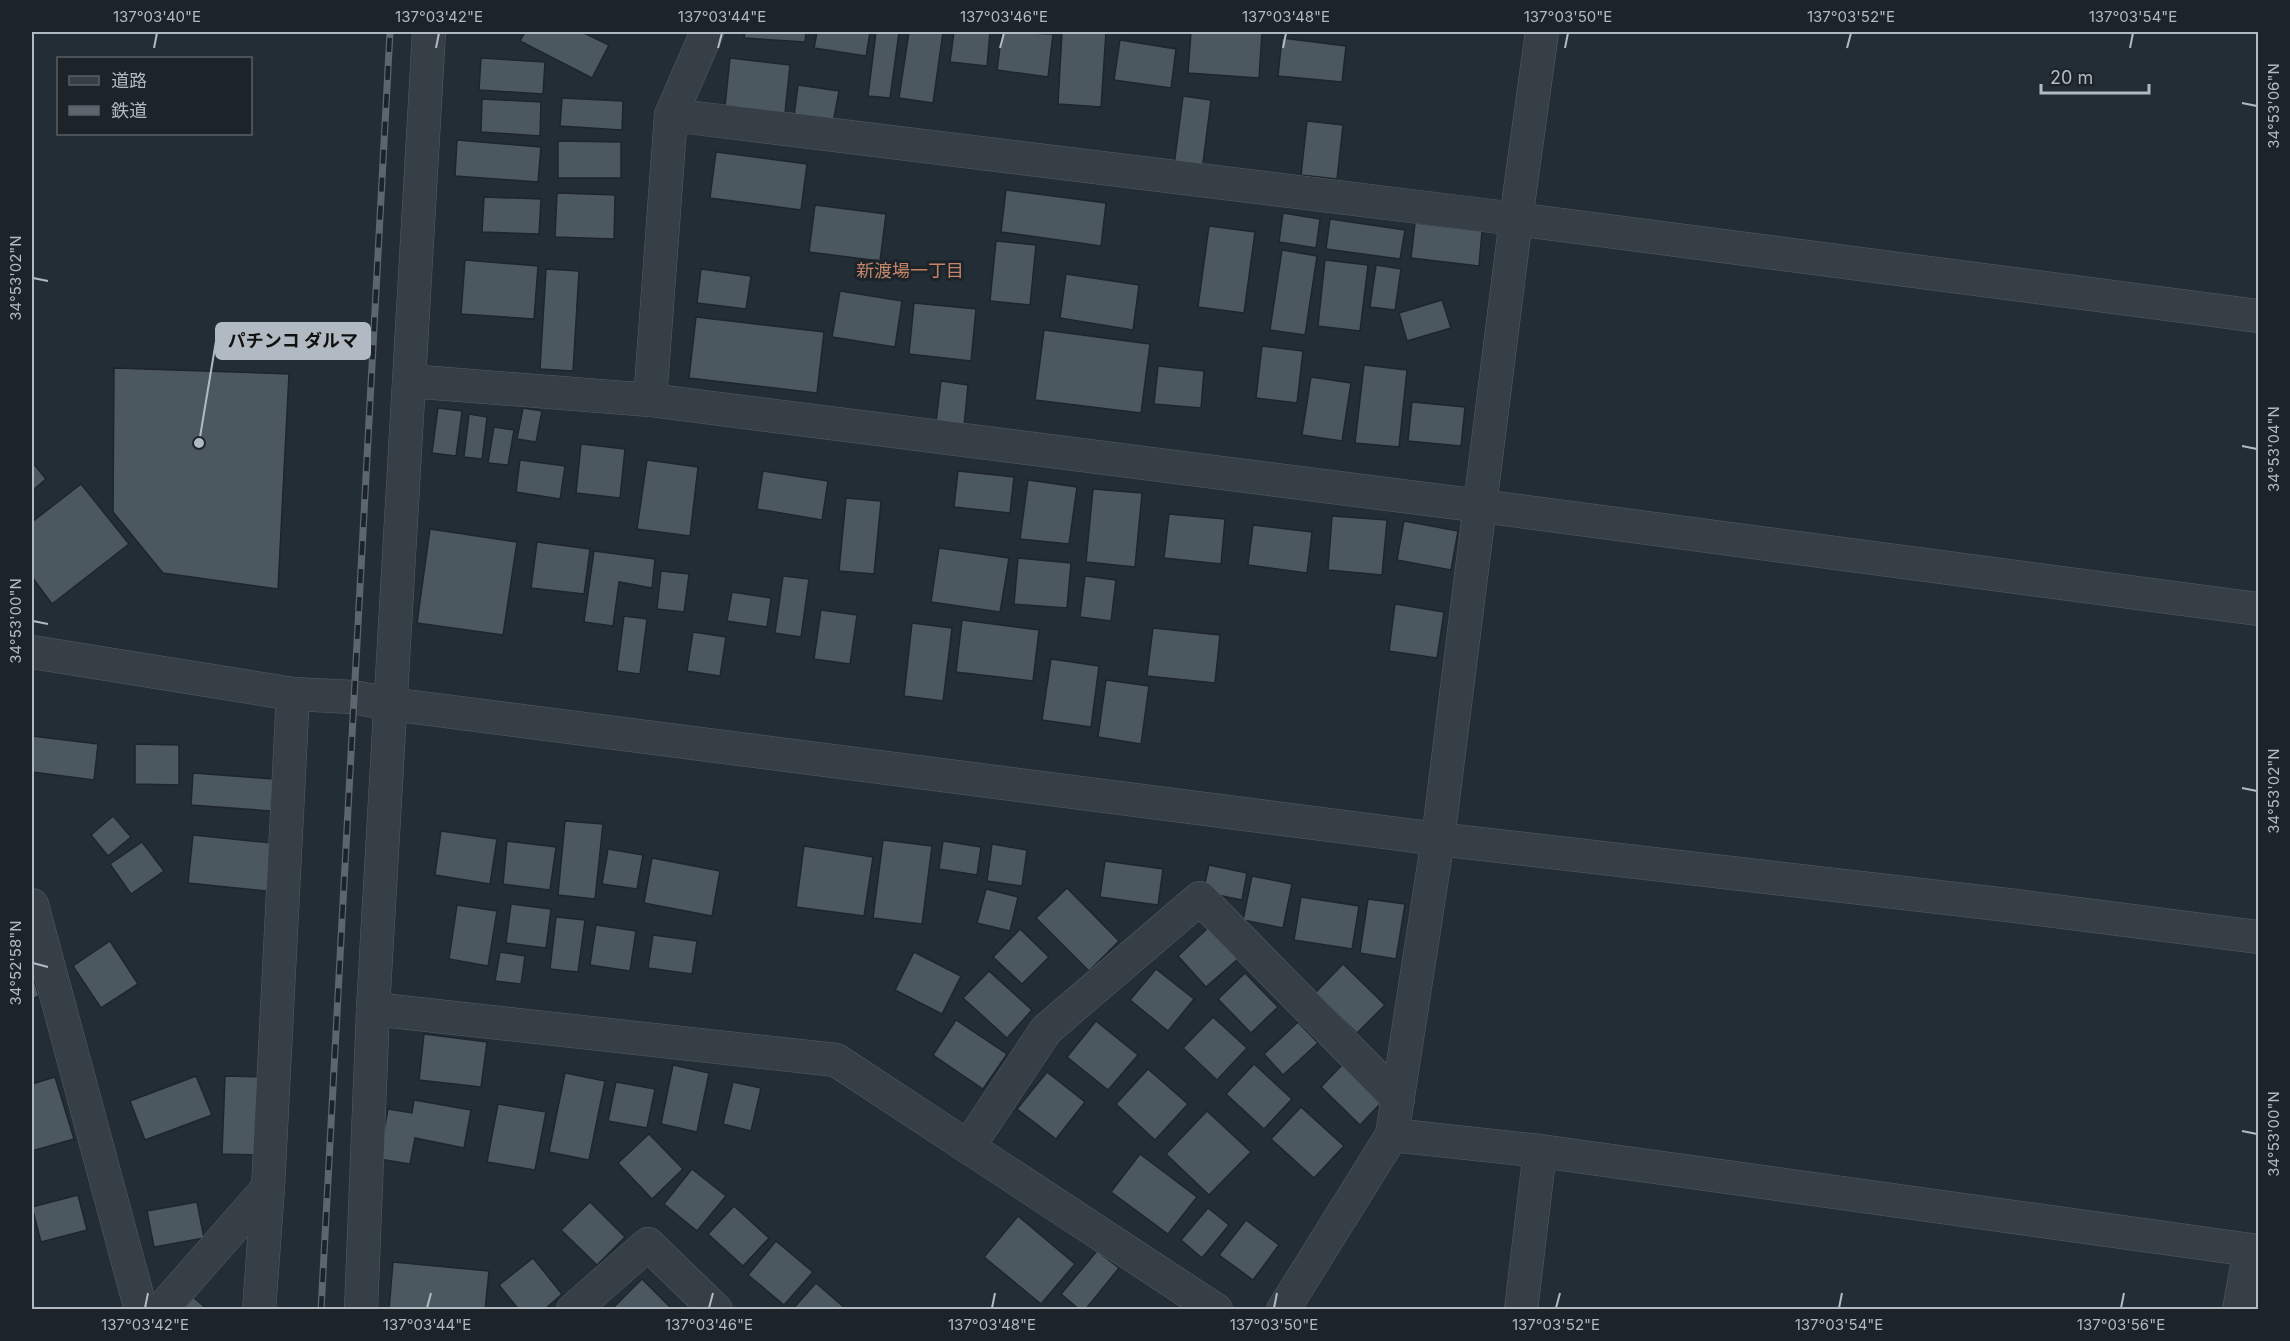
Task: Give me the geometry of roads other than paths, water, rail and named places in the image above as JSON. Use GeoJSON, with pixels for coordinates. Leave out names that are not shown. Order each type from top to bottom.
{"type":"FeatureCollection","features":[{"type":"Feature","properties":{"kind":"street"},"geometry":{"type":"LineString","coordinates":[[361,1310],[373,1009],[429,32]]}},
{"type":"Feature","properties":{"kind":"street"},"geometry":{"type":"LineString","coordinates":[[650,400],[671,115],[707,32]]}},
{"type":"Feature","properties":{"kind":"street"},"geometry":{"type":"LineString","coordinates":[[1283,1310],[1392,1135],[1438,838],[1516,219],[1542,32]]}},
{"type":"Feature","properties":{"kind":"street"},"geometry":{"type":"LineString","coordinates":[[671,115],[1516,219],[2259,316]]}},
{"type":"Feature","properties":{"kind":"street"},"geometry":{"type":"LineString","coordinates":[[409,381],[650,400],[1481,506],[2259,609]]}},
{"type":"Feature","properties":{"kind":"street"},"geometry":{"type":"LineString","coordinates":[[32,652],[293,694],[353,697],[390,704],[1438,838],[2259,937]]}},
{"type":"Feature","properties":{"kind":"street"},"geometry":{"type":"LineString","coordinates":[[260,1310],[293,694]]}},
{"type":"Feature","properties":{"kind":"street"},"geometry":{"type":"LineString","coordinates":[[968,1147],[1046,1030],[1200,898],[1398,1099]]}},
{"type":"Feature","properties":{"kind":"street"},"geometry":{"type":"LineString","coordinates":[[32,905],[141,1310]]}},
{"type":"Feature","properties":{"kind":"street"},"geometry":{"type":"LineString","coordinates":[[373,1009],[836,1060],[1216,1310]]}},
{"type":"Feature","properties":{"kind":"street"},"geometry":{"type":"LineString","coordinates":[[1392,1135],[1540,1151],[2254,1250],[2239,1310]]}},
{"type":"Feature","properties":{"kind":"street"},"geometry":{"type":"LineString","coordinates":[[1521,1310],[1540,1151]]}},
{"type":"Feature","properties":{"kind":"street"},"geometry":{"type":"LineString","coordinates":[[161,1310],[268,1188]]}},
{"type":"Feature","properties":{"kind":"street"},"geometry":{"type":"LineString","coordinates":[[573,1310],[648,1244],[716,1310]]}},
{"type":"Feature","properties":{"kind":"railway"},"geometry":{"type":"LineString","coordinates":[[321,1310],[390,32]]}},
{"type":"Feature","properties":{"kind":"place","name":"パチンコ ダルマ"},"geometry":{"type":"Point","coordinates":[199,443]}},
{"type":"Feature","properties":{"kind":"district","name":"新渡場一丁目"},"geometry":{"type":"Point","coordinates":[910,270]}}]}
